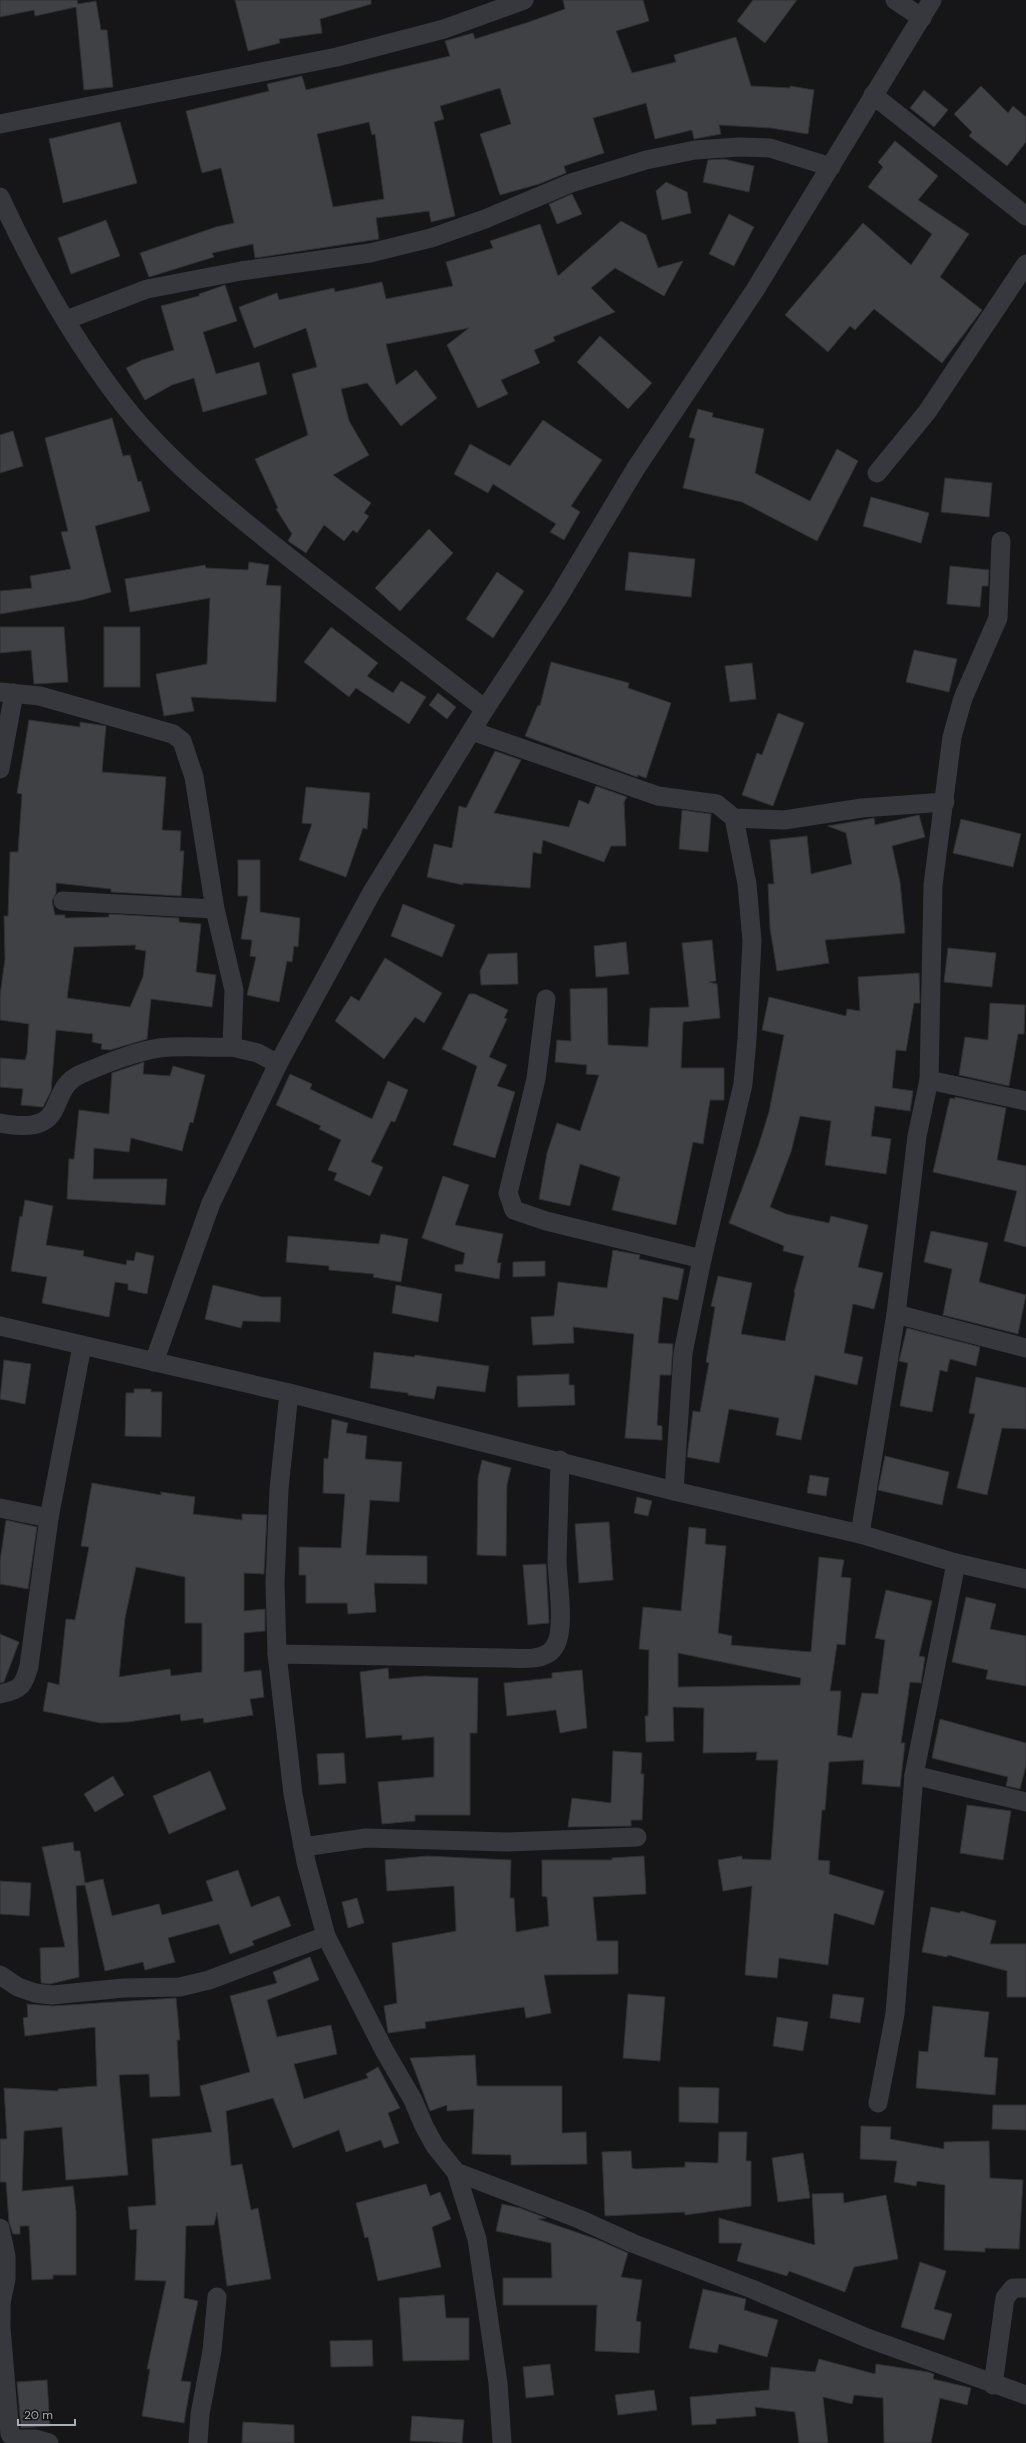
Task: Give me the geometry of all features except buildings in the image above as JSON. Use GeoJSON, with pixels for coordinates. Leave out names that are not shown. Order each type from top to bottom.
{"type":"FeatureCollection","features":[{"type":"Feature","properties":{"kind":"street"},"geometry":{"type":"LineString","coordinates":[[0,124],[337,57],[444,29],[524,0]]}},
{"type":"Feature","properties":{"kind":"street"},"geometry":{"type":"LineString","coordinates":[[895,0],[922,18]]}},
{"type":"Feature","properties":{"kind":"street"},"geometry":{"type":"LineString","coordinates":[[154,1362],[211,1203],[278,1064],[372,892],[485,709],[558,598],[636,468],[755,290],[932,0]]}},
{"type":"Feature","properties":{"kind":"street"},"geometry":{"type":"LineString","coordinates":[[873,95],[1026,216]]}},
{"type":"Feature","properties":{"kind":"street"},"geometry":{"type":"LineString","coordinates":[[66,320],[147,289],[241,271],[370,253],[431,238],[485,220],[572,183],[667,156],[695,150],[739,147],[770,148],[831,167]]}},
{"type":"Feature","properties":{"kind":"street"},"geometry":{"type":"LineString","coordinates":[[0,197],[21,243],[66,320],[116,396],[152,437],[196,480],[335,594],[485,709]]}},
{"type":"Feature","properties":{"kind":"street"},"geometry":{"type":"LineString","coordinates":[[877,474],[927,412],[1026,264]]}},
{"type":"Feature","properties":{"kind":"street"},"geometry":{"type":"LineString","coordinates":[[860,1534],[896,1314],[917,1136],[929,1080],[933,885],[945,802],[952,737],[960,711],[998,618],[1001,541]]}},
{"type":"Feature","properties":{"kind":"street"},"geometry":{"type":"LineString","coordinates":[[0,769],[7,692],[40,696],[134,722],[173,734],[182,741],[194,777],[215,909],[234,990],[232,1047]]}},
{"type":"Feature","properties":{"kind":"street"},"geometry":{"type":"LineString","coordinates":[[472,731],[658,796],[717,804],[734,818],[784,820],[862,808],[945,802]]}},
{"type":"Feature","properties":{"kind":"street"},"geometry":{"type":"LineString","coordinates":[[674,1491],[683,1353],[702,1259],[743,1084],[752,941],[747,884],[734,818]]}},
{"type":"Feature","properties":{"kind":"street"},"geometry":{"type":"LineString","coordinates":[[63,901],[215,909]]}},
{"type":"Feature","properties":{"kind":"street"},"geometry":{"type":"LineString","coordinates":[[546,1000],[536,1079],[508,1193],[514,1210],[546,1221],[702,1259]]}},
{"type":"Feature","properties":{"kind":"street"},"geometry":{"type":"LineString","coordinates":[[0,1123],[19,1125],[44,1121],[52,1115],[65,1086],[79,1075],[120,1059],[159,1048],[232,1047],[258,1053],[278,1064]]}},
{"type":"Feature","properties":{"kind":"street"},"geometry":{"type":"LineString","coordinates":[[929,1080],[1026,1101]]}},
{"type":"Feature","properties":{"kind":"street"},"geometry":{"type":"LineString","coordinates":[[896,1314],[1026,1348]]}},
{"type":"Feature","properties":{"kind":"street"},"geometry":{"type":"LineString","coordinates":[[0,1326],[289,1393],[560,1460],[674,1491],[860,1534],[956,1563],[1026,1579]]}},
{"type":"Feature","properties":{"kind":"street"},"geometry":{"type":"LineString","coordinates":[[0,1694],[16,1690],[25,1681],[49,1518],[82,1346]]}},
{"type":"Feature","properties":{"kind":"street"},"geometry":{"type":"LineString","coordinates":[[289,1393],[279,1489],[276,1567],[277,1654],[293,1794],[303,1847],[326,1936],[384,2050],[413,2100],[424,2126],[435,2146],[456,2172],[476,2239],[498,2383],[502,2443]]}},
{"type":"Feature","properties":{"kind":"street"},"geometry":{"type":"LineString","coordinates":[[277,1654],[503,1658],[540,1657],[552,1651],[557,1644],[560,1618],[557,1561],[560,1460]]}},
{"type":"Feature","properties":{"kind":"street"},"geometry":{"type":"LineString","coordinates":[[0,1508],[49,1518]]}},
{"type":"Feature","properties":{"kind":"street"},"geometry":{"type":"LineString","coordinates":[[878,2103],[895,2014],[914,1776],[956,1563]]}},
{"type":"Feature","properties":{"kind":"street"},"geometry":{"type":"LineString","coordinates":[[914,1776],[1026,1802]]}},
{"type":"Feature","properties":{"kind":"street"},"geometry":{"type":"LineString","coordinates":[[303,1847],[366,1838],[507,1842],[637,1837]]}},
{"type":"Feature","properties":{"kind":"street"},"geometry":{"type":"LineString","coordinates":[[0,1975],[18,1987],[35,1993],[52,1995],[124,1988],[180,1986],[209,1980],[326,1936]]}},
{"type":"Feature","properties":{"kind":"street"},"geometry":{"type":"LineString","coordinates":[[456,2172],[579,2218],[632,2243],[752,2289],[867,2338],[993,2385],[1026,2395]]}},
{"type":"Feature","properties":{"kind":"street"},"geometry":{"type":"LineString","coordinates":[[0,2228],[6,2256],[6,2279],[1,2303],[1,2328],[10,2434],[14,2439],[35,2439],[49,2443]]}},
{"type":"Feature","properties":{"kind":"street"},"geometry":{"type":"LineString","coordinates":[[993,2385],[1005,2298],[1012,2288],[1026,2288]]}},
{"type":"Feature","properties":{"kind":"street"},"geometry":{"type":"LineString","coordinates":[[198,2443],[212,2351],[217,2297]]}}]}
